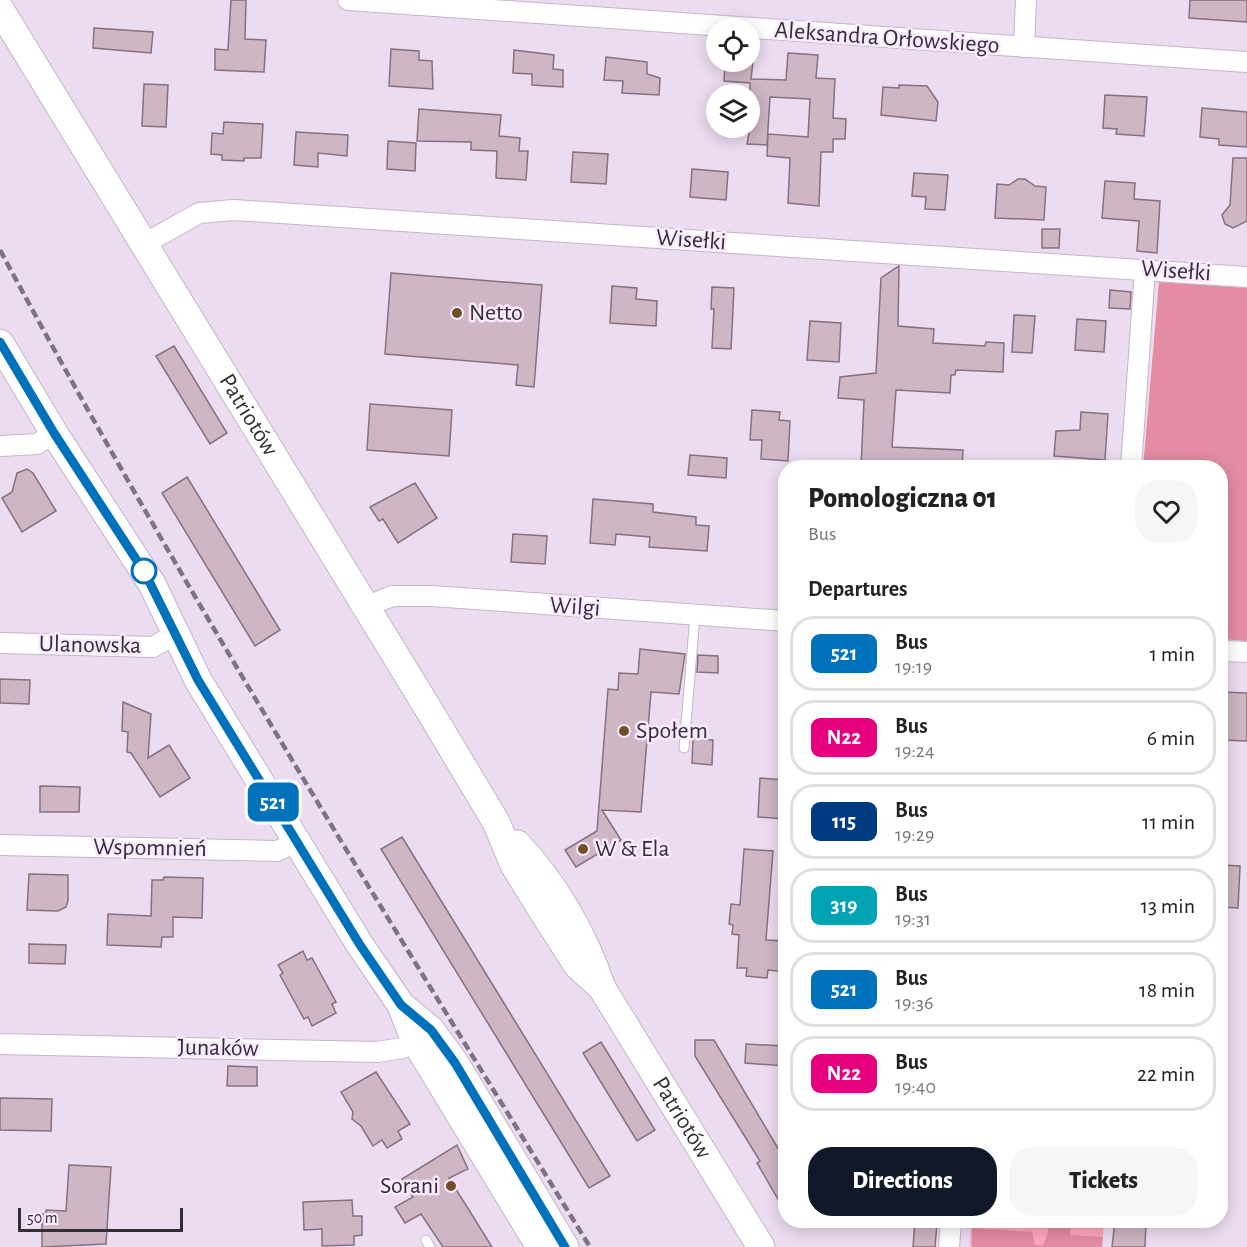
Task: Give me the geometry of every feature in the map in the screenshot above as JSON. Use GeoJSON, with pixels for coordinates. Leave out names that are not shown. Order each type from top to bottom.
{"type":"FeatureCollection","features":[{"type":"Feature","properties":{"kind":"main road","name":"Patriotów"},"geometry":{"type":"LineString","coordinates":[[0,9],[496,822],[538,869],[592,960],[602,988],[761,1247]]}},
{"type":"Feature","properties":{"kind":"main road"},"geometry":{"type":"LineString","coordinates":[[0,343],[54,433],[147,577],[198,680],[297,842],[360,945],[423,1035],[540,1247]]}},
{"type":"Feature","properties":{"kind":"main road"},"geometry":{"type":"LineString","coordinates":[[423,1035],[462,1074],[565,1247]]}},
{"type":"Feature","properties":{"kind":"street","name":"Aleksandra Orłowskiego"},"geometry":{"type":"LineString","coordinates":[[348,0],[1247,62]]}},
{"type":"Feature","properties":{"kind":"street"},"geometry":{"type":"LineString","coordinates":[[1023,47],[1026,0]]}},
{"type":"Feature","properties":{"kind":"street","name":"Wisełki"},"geometry":{"type":"LineString","coordinates":[[144,244],[185,219],[213,210],[366,218],[1247,277]]}},
{"type":"Feature","properties":{"kind":"street"},"geometry":{"type":"LineString","coordinates":[[1132,460],[1145,269]]}},
{"type":"Feature","properties":{"kind":"street"},"geometry":{"type":"LineString","coordinates":[[0,446],[37,444],[54,433]]}},
{"type":"Feature","properties":{"kind":"street","name":"Wilgi"},"geometry":{"type":"LineString","coordinates":[[366,607],[392,596],[432,596],[778,620]]}},
{"type":"Feature","properties":{"kind":"street","name":"Ulanowska"},"geometry":{"type":"LineString","coordinates":[[0,643],[153,647],[176,634]]}},
{"type":"Feature","properties":{"kind":"street"},"geometry":{"type":"LineString","coordinates":[[1228,651],[1247,652]]}},
{"type":"Feature","properties":{"kind":"street","name":"Wspomnień"},"geometry":{"type":"LineString","coordinates":[[0,845],[277,851],[297,842]]}},
{"type":"Feature","properties":{"kind":"street","name":"Junaków"},"geometry":{"type":"LineString","coordinates":[[0,1044],[377,1052],[403,1048],[423,1035]]}},
{"type":"Feature","properties":{"kind":"street"},"geometry":{"type":"LineString","coordinates":[[949,1247],[950,1228]]}},
{"type":"Feature","properties":{"kind":"lane"},"geometry":{"type":"LineString","coordinates":[[684,748],[695,615]]}},
{"type":"Feature","properties":{"kind":"shaded area"},"geometry":{"type":"Polygon","coordinates":[[[1159,282],[1247,288],[1247,641],[1228,640],[1228,460],[1144,460],[1159,282]]]}},
{"type":"Feature","properties":{"kind":"shaded area"},"geometry":{"type":"Polygon","coordinates":[[[971,1228],[1103,1228],[1102,1247],[970,1247],[971,1228]]]}},
{"type":"Feature","properties":{"kind":"shaded area"},"geometry":{"type":"Polygon","coordinates":[[[972,1228],[1032,1232],[1035,1245],[1043,1245],[1048,1228],[1070,1228],[1070,1235],[1103,1237],[1102,1247],[972,1247],[972,1228]]]}},
{"type":"Feature","properties":{"kind":"building"},"geometry":{"type":"Polygon","coordinates":[[[231,0],[246,0],[245,39],[266,40],[264,72],[215,70],[215,49],[228,50],[231,0]]]}},
{"type":"Feature","properties":{"kind":"building"},"geometry":{"type":"Polygon","coordinates":[[[1190,0],[1247,0],[1247,22],[1189,18],[1190,0]]]}},
{"type":"Feature","properties":{"kind":"building"},"geometry":{"type":"Polygon","coordinates":[[[94,28],[153,32],[151,53],[93,48],[94,28]]]}},
{"type":"Feature","properties":{"kind":"building"},"geometry":{"type":"Polygon","coordinates":[[[391,49],[419,51],[419,60],[432,61],[433,89],[389,86],[391,49]]]}},
{"type":"Feature","properties":{"kind":"building"},"geometry":{"type":"Polygon","coordinates":[[[514,50],[554,55],[553,69],[563,70],[563,87],[532,85],[532,74],[513,73],[514,50]]]}},
{"type":"Feature","properties":{"kind":"building"},"geometry":{"type":"Polygon","coordinates":[[[788,53],[818,55],[816,78],[835,79],[833,118],[846,119],[845,139],[833,139],[833,152],[821,152],[819,206],[788,203],[790,158],[767,156],[768,134],[808,137],[810,99],[770,97],[767,145],[747,144],[748,138],[760,138],[760,84],[724,81],[724,72],[752,72],[751,79],[786,80],[788,53]]]}},
{"type":"Feature","properties":{"kind":"building"},"geometry":{"type":"Polygon","coordinates":[[[606,57],[647,62],[647,74],[660,78],[659,95],[622,93],[623,81],[604,80],[606,57]]]}},
{"type":"Feature","properties":{"kind":"building"},"geometry":{"type":"Polygon","coordinates":[[[144,84],[168,85],[166,127],[142,126],[144,84]]]}},
{"type":"Feature","properties":{"kind":"building"},"geometry":{"type":"Polygon","coordinates":[[[899,85],[927,86],[938,102],[936,121],[881,115],[883,87],[899,88],[899,85]]]}},
{"type":"Feature","properties":{"kind":"building"},"geometry":{"type":"Polygon","coordinates":[[[1105,95],[1147,97],[1144,136],[1116,134],[1117,129],[1103,128],[1105,95]]]}},
{"type":"Feature","properties":{"kind":"building"},"geometry":{"type":"Polygon","coordinates":[[[1202,108],[1247,112],[1247,147],[1219,145],[1219,139],[1200,137],[1202,108]]]}},
{"type":"Feature","properties":{"kind":"building"},"geometry":{"type":"Polygon","coordinates":[[[419,109],[501,115],[499,136],[520,138],[519,151],[528,151],[526,180],[496,178],[497,151],[471,150],[471,142],[417,141],[419,109]]]}},
{"type":"Feature","properties":{"kind":"building"},"geometry":{"type":"Polygon","coordinates":[[[224,122],[263,124],[261,158],[244,158],[244,161],[222,160],[222,155],[211,154],[212,133],[223,134],[224,122]]]}},
{"type":"Feature","properties":{"kind":"building"},"geometry":{"type":"Polygon","coordinates":[[[296,132],[348,135],[347,156],[318,153],[318,167],[294,165],[296,132]]]}},
{"type":"Feature","properties":{"kind":"building"},"geometry":{"type":"Polygon","coordinates":[[[388,141],[416,143],[415,171],[387,169],[388,141]]]}},
{"type":"Feature","properties":{"kind":"building"},"geometry":{"type":"Polygon","coordinates":[[[573,152],[608,154],[606,184],[571,182],[573,152]]]}},
{"type":"Feature","properties":{"kind":"building"},"geometry":{"type":"Polygon","coordinates":[[[1233,158],[1247,158],[1247,221],[1233,228],[1225,224],[1222,215],[1230,205],[1233,158]]]}},
{"type":"Feature","properties":{"kind":"building"},"geometry":{"type":"Polygon","coordinates":[[[692,169],[728,172],[726,200],[690,197],[692,169]]]}},
{"type":"Feature","properties":{"kind":"building"},"geometry":{"type":"Polygon","coordinates":[[[914,173],[948,175],[945,210],[925,209],[926,197],[912,196],[914,173]]]}},
{"type":"Feature","properties":{"kind":"building"},"geometry":{"type":"Polygon","coordinates":[[[1018,179],[1025,179],[1035,186],[1046,187],[1044,220],[995,218],[997,184],[1009,185],[1018,179]]]}},
{"type":"Feature","properties":{"kind":"building"},"geometry":{"type":"Polygon","coordinates":[[[1105,181],[1135,183],[1134,199],[1160,201],[1157,253],[1137,251],[1139,221],[1102,218],[1105,181]]]}},
{"type":"Feature","properties":{"kind":"building"},"geometry":{"type":"Polygon","coordinates":[[[1042,229],[1060,229],[1059,248],[1042,248],[1042,229]]]}},
{"type":"Feature","properties":{"kind":"building"},"geometry":{"type":"Polygon","coordinates":[[[899,266],[898,326],[934,329],[933,343],[985,346],[986,342],[1004,343],[1003,372],[956,370],[955,375],[951,375],[950,393],[896,390],[892,447],[963,450],[962,460],[861,460],[864,400],[838,398],[840,377],[876,373],[881,278],[899,266]]]}},
{"type":"Feature","properties":{"kind":"building"},"geometry":{"type":"Polygon","coordinates":[[[391,273],[542,285],[534,387],[516,385],[518,365],[385,354],[391,273]]]}},
{"type":"Feature","properties":{"kind":"building"},"geometry":{"type":"Polygon","coordinates":[[[612,286],[637,288],[636,299],[657,301],[656,326],[610,323],[612,286]]]}},
{"type":"Feature","properties":{"kind":"building"},"geometry":{"type":"Polygon","coordinates":[[[712,287],[734,288],[731,349],[712,348],[714,309],[711,309],[712,287]]]}},
{"type":"Feature","properties":{"kind":"building"},"geometry":{"type":"Polygon","coordinates":[[[1110,290],[1131,292],[1130,309],[1109,308],[1110,290]]]}},
{"type":"Feature","properties":{"kind":"building"},"geometry":{"type":"Polygon","coordinates":[[[1014,315],[1035,316],[1032,353],[1012,352],[1014,315]]]}},
{"type":"Feature","properties":{"kind":"building"},"geometry":{"type":"Polygon","coordinates":[[[1077,319],[1106,321],[1104,352],[1075,350],[1077,319]]]}},
{"type":"Feature","properties":{"kind":"building"},"geometry":{"type":"Polygon","coordinates":[[[810,321],[841,323],[839,362],[807,360],[810,321]]]}},
{"type":"Feature","properties":{"kind":"building"},"geometry":{"type":"Polygon","coordinates":[[[174,346],[227,433],[210,444],[156,356],[174,346]]]}},
{"type":"Feature","properties":{"kind":"building"},"geometry":{"type":"Polygon","coordinates":[[[370,404],[452,410],[449,456],[367,450],[370,404]]]}},
{"type":"Feature","properties":{"kind":"building"},"geometry":{"type":"Polygon","coordinates":[[[752,410],[780,412],[779,420],[790,421],[788,460],[761,459],[762,440],[750,440],[752,410]]]}},
{"type":"Feature","properties":{"kind":"building"},"geometry":{"type":"Polygon","coordinates":[[[1081,412],[1108,414],[1105,460],[1054,456],[1056,431],[1080,430],[1081,412]]]}},
{"type":"Feature","properties":{"kind":"building"},"geometry":{"type":"Polygon","coordinates":[[[690,455],[727,458],[726,478],[688,475],[690,455]]]}},
{"type":"Feature","properties":{"kind":"building"},"geometry":{"type":"Polygon","coordinates":[[[27,469],[33,473],[56,511],[22,532],[2,498],[12,492],[17,473],[27,469]]]}},
{"type":"Feature","properties":{"kind":"building"},"geometry":{"type":"Polygon","coordinates":[[[187,477],[280,630],[255,646],[162,493],[187,477]]]}},
{"type":"Feature","properties":{"kind":"building"},"geometry":{"type":"Polygon","coordinates":[[[415,483],[437,518],[398,543],[383,519],[379,521],[370,507],[415,483]]]}},
{"type":"Feature","properties":{"kind":"building"},"geometry":{"type":"Polygon","coordinates":[[[593,499],[653,504],[653,512],[696,517],[696,525],[709,526],[707,551],[649,547],[650,537],[616,534],[615,545],[590,543],[593,499]]]}},
{"type":"Feature","properties":{"kind":"building"},"geometry":{"type":"Polygon","coordinates":[[[513,534],[547,536],[545,564],[511,562],[513,534]]]}},
{"type":"Feature","properties":{"kind":"building"},"geometry":{"type":"Polygon","coordinates":[[[640,649],[685,654],[679,694],[651,692],[641,812],[602,810],[621,840],[576,867],[565,850],[597,831],[608,689],[618,690],[619,673],[638,674],[640,649]]]}},
{"type":"Feature","properties":{"kind":"building"},"geometry":{"type":"Polygon","coordinates":[[[698,655],[718,656],[718,673],[697,672],[698,655]]]}},
{"type":"Feature","properties":{"kind":"building"},"geometry":{"type":"Polygon","coordinates":[[[0,679],[30,680],[29,704],[0,703],[0,679]]]}},
{"type":"Feature","properties":{"kind":"building"},"geometry":{"type":"Polygon","coordinates":[[[1228,692],[1247,693],[1247,741],[1228,740],[1228,692]]]}},
{"type":"Feature","properties":{"kind":"building"},"geometry":{"type":"Polygon","coordinates":[[[123,702],[151,714],[148,758],[169,745],[190,778],[160,797],[131,753],[127,752],[128,732],[122,731],[123,702]]]}},
{"type":"Feature","properties":{"kind":"building"},"geometry":{"type":"Polygon","coordinates":[[[693,739],[713,740],[712,765],[692,763],[693,739]]]}},
{"type":"Feature","properties":{"kind":"building"},"geometry":{"type":"Polygon","coordinates":[[[760,778],[778,779],[778,818],[758,817],[760,778]]]}},
{"type":"Feature","properties":{"kind":"building"},"geometry":{"type":"Polygon","coordinates":[[[40,786],[80,787],[79,812],[40,812],[40,786]]]}},
{"type":"Feature","properties":{"kind":"building"},"geometry":{"type":"Polygon","coordinates":[[[402,837],[610,1176],[589,1188],[381,849],[402,837]]]}},
{"type":"Feature","properties":{"kind":"building"},"geometry":{"type":"Polygon","coordinates":[[[744,849],[773,851],[766,940],[778,941],[778,971],[768,970],[767,978],[746,976],[747,968],[737,968],[739,935],[732,934],[733,925],[729,924],[731,904],[740,905],[744,849]]]}},
{"type":"Feature","properties":{"kind":"building"},"geometry":{"type":"Polygon","coordinates":[[[1228,865],[1240,866],[1238,908],[1228,907],[1228,865]]]}},
{"type":"Feature","properties":{"kind":"building"},"geometry":{"type":"Polygon","coordinates":[[[29,874],[68,875],[66,907],[58,911],[27,910],[29,874]]]}},
{"type":"Feature","properties":{"kind":"building"},"geometry":{"type":"Polygon","coordinates":[[[164,877],[203,878],[202,918],[173,917],[173,937],[162,937],[161,947],[107,945],[108,914],[151,916],[152,880],[163,880],[164,877]]]}},
{"type":"Feature","properties":{"kind":"building"},"geometry":{"type":"Polygon","coordinates":[[[29,944],[66,945],[65,964],[29,963],[29,944]]]}},
{"type":"Feature","properties":{"kind":"building"},"geometry":{"type":"Polygon","coordinates":[[[303,951],[307,960],[312,958],[336,1002],[332,1004],[336,1013],[312,1026],[308,1017],[304,1019],[280,975],[283,973],[278,965],[303,951]]]}},
{"type":"Feature","properties":{"kind":"building"},"geometry":{"type":"Polygon","coordinates":[[[695,1040],[714,1040],[778,1148],[778,1199],[757,1163],[760,1161],[695,1056],[695,1040]]]}},
{"type":"Feature","properties":{"kind":"building"},"geometry":{"type":"Polygon","coordinates":[[[601,1042],[655,1130],[637,1141],[583,1053],[601,1042]]]}},
{"type":"Feature","properties":{"kind":"building"},"geometry":{"type":"Polygon","coordinates":[[[746,1044],[778,1046],[778,1065],[745,1063],[746,1044]]]}},
{"type":"Feature","properties":{"kind":"building"},"geometry":{"type":"Polygon","coordinates":[[[228,1066],[257,1067],[257,1086],[227,1086],[228,1066]]]}},
{"type":"Feature","properties":{"kind":"building"},"geometry":{"type":"Polygon","coordinates":[[[376,1072],[410,1124],[398,1131],[402,1139],[387,1148],[382,1140],[373,1146],[361,1126],[352,1119],[353,1112],[341,1092],[376,1072]]]}},
{"type":"Feature","properties":{"kind":"building"},"geometry":{"type":"Polygon","coordinates":[[[0,1098],[52,1099],[51,1131],[0,1130],[0,1098]]]}},
{"type":"Feature","properties":{"kind":"building"},"geometry":{"type":"Polygon","coordinates":[[[457,1145],[468,1169],[449,1178],[492,1247],[443,1247],[421,1214],[405,1223],[395,1207],[413,1197],[402,1179],[457,1145]]]}},
{"type":"Feature","properties":{"kind":"building"},"geometry":{"type":"Polygon","coordinates":[[[69,1165],[111,1167],[106,1244],[42,1247],[42,1214],[46,1214],[46,1210],[66,1211],[69,1165]]]}},
{"type":"Feature","properties":{"kind":"building"},"geometry":{"type":"Polygon","coordinates":[[[352,1200],[353,1216],[362,1216],[362,1235],[354,1236],[354,1245],[322,1246],[322,1229],[304,1230],[303,1202],[352,1200]]]}},
{"type":"Feature","properties":{"kind":"building"},"geometry":{"type":"Polygon","coordinates":[[[915,1228],[937,1228],[935,1247],[913,1247],[915,1228]]]}},
{"type":"Feature","properties":{"kind":"building"},"geometry":{"type":"Polygon","coordinates":[[[1114,1228],[1146,1228],[1145,1247],[1112,1247],[1114,1228]]]}},
{"type":"Feature","properties":{"kind":"railway"},"geometry":{"type":"LineString","coordinates":[[0,250],[214,629],[590,1247]]}},
{"type":"Feature","properties":{"kind":"bus line","name":"521"},"geometry":{"type":"LineString","coordinates":[[0,342],[54,433],[152,584],[198,680],[360,945],[401,1005],[431,1030],[455,1063],[565,1247]]}},
{"type":"Feature","properties":{"kind":"place","name":"Netto"},"geometry":{"type":"Point","coordinates":[457,313]}},
{"type":"Feature","properties":{"kind":"place","name":"Społem"},"geometry":{"type":"Point","coordinates":[624,731]}},
{"type":"Feature","properties":{"kind":"place","name":"W & Ela"},"geometry":{"type":"Point","coordinates":[583,849]}},
{"type":"Feature","properties":{"kind":"place","name":"Sorani"},"geometry":{"type":"Point","coordinates":[451,1186]}}]}
